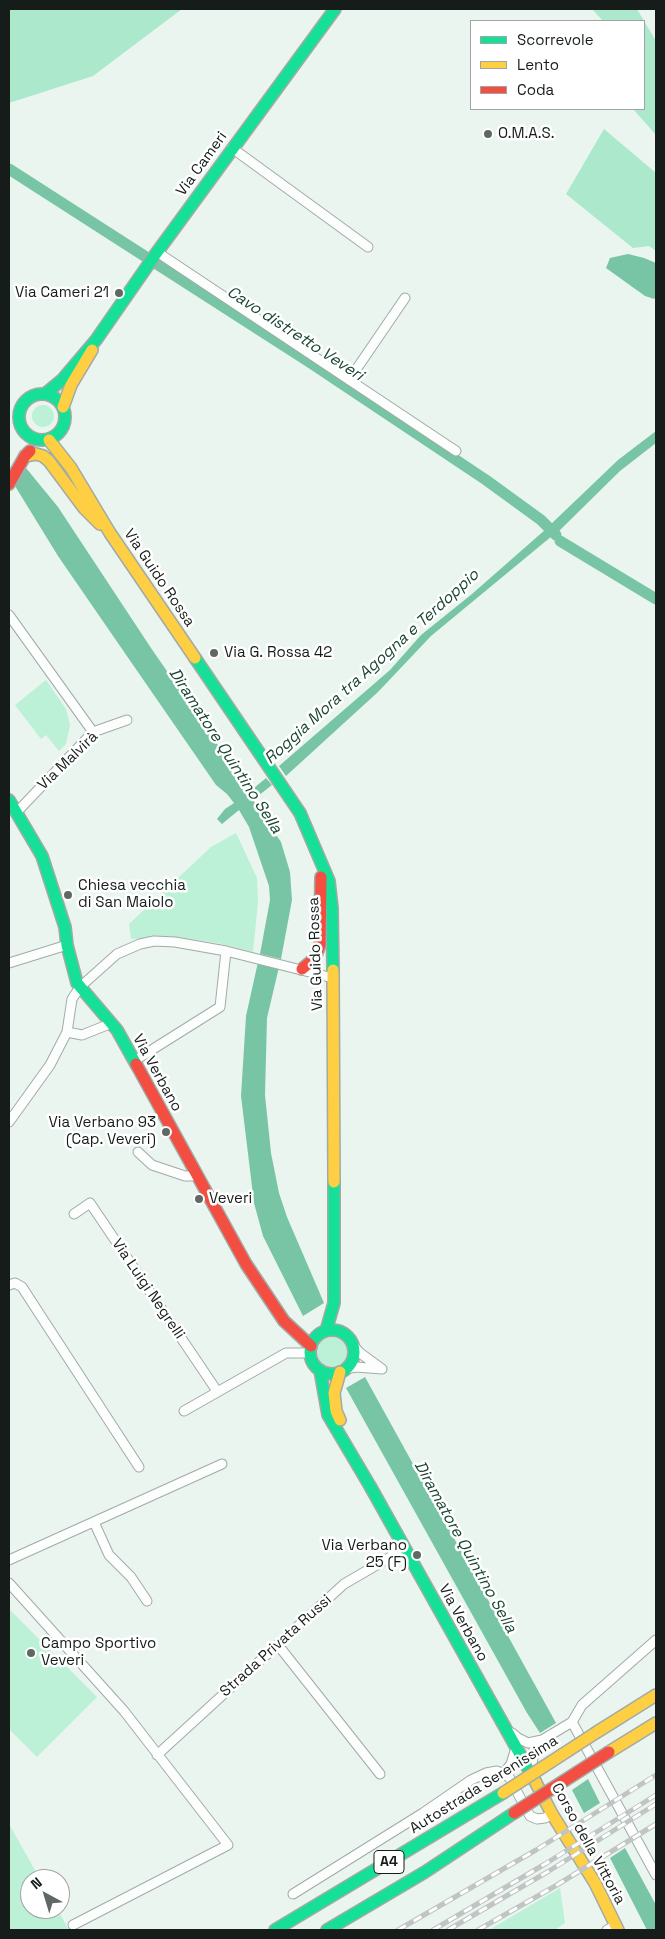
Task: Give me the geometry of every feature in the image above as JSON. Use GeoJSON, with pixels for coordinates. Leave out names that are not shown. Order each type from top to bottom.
{"type":"FeatureCollection","features":[{"type":"Feature","properties":{"kind":"main road","name":"Via Cameri"},"geometry":{"type":"LineString","coordinates":[[96,340],[156,253],[335,9]]}},
{"type":"Feature","properties":{"kind":"main road"},"geometry":{"type":"LineString","coordinates":[[9,484],[25,456],[28,446],[26,435],[19,422],[20,408],[30,397],[44,394],[62,380],[96,340]]}},
{"type":"Feature","properties":{"kind":"main road"},"geometry":{"type":"LineString","coordinates":[[25,456],[44,440],[58,434],[61,430],[66,419],[64,407],[69,391],[90,356],[96,340]]}},
{"type":"Feature","properties":{"kind":"main road"},"geometry":{"type":"LineString","coordinates":[[44,394],[56,398],[64,407]]}},
{"type":"Feature","properties":{"kind":"main road","name":"Via Guido Rossa"},"geometry":{"type":"LineString","coordinates":[[61,430],[64,450],[71,468],[110,533],[300,813],[329,882],[332,908],[334,1303]]}},
{"type":"Feature","properties":{"kind":"main road"},"geometry":{"type":"LineString","coordinates":[[26,435],[44,440]]}},
{"type":"Feature","properties":{"kind":"main road","name":"Via Guido Rossa"},"geometry":{"type":"LineString","coordinates":[[44,440],[71,468]]}},
{"type":"Feature","properties":{"kind":"main road"},"geometry":{"type":"LineString","coordinates":[[25,456],[36,454],[43,456],[49,461],[84,508],[110,533]]}},
{"type":"Feature","properties":{"kind":"main road","name":"Via Verbano"},"geometry":{"type":"LineString","coordinates":[[9,800],[42,856],[65,927],[67,945],[75,978],[80,987],[112,1023],[246,1264],[284,1321],[310,1350]]}},
{"type":"Feature","properties":{"kind":"main road"},"geometry":{"type":"LineString","coordinates":[[302,969],[315,958],[320,945],[320,860]]}},
{"type":"Feature","properties":{"kind":"main road"},"geometry":{"type":"LineString","coordinates":[[326,1331],[334,1303]]}},
{"type":"Feature","properties":{"kind":"main road"},"geometry":{"type":"LineString","coordinates":[[334,1303],[341,1332]]}},
{"type":"Feature","properties":{"kind":"main road"},"geometry":{"type":"LineString","coordinates":[[326,1331],[341,1332],[350,1339],[352,1344],[353,1357],[342,1370],[333,1373],[320,1370],[315,1366],[310,1350],[314,1339],[326,1331]]}},
{"type":"Feature","properties":{"kind":"main road","name":"Via Verbano"},"geometry":{"type":"LineString","coordinates":[[320,1370],[328,1415],[370,1486],[531,1773]]}},
{"type":"Feature","properties":{"kind":"main road","name":"Via Verbano"},"geometry":{"type":"LineString","coordinates":[[342,1370],[334,1392],[336,1411],[370,1486]]}},
{"type":"Feature","properties":{"kind":"main road","name":"Autostrada Serenissima"},"geometry":{"type":"LineString","coordinates":[[275,1930],[503,1793],[656,1695]]}},
{"type":"Feature","properties":{"kind":"main road","name":"A4"},"geometry":{"type":"LineString","coordinates":[[327,1930],[425,1872],[656,1722]]}},
{"type":"Feature","properties":{"kind":"main road","name":"Corso della Vittoria"},"geometry":{"type":"LineString","coordinates":[[531,1773],[552,1814],[595,1884],[614,1928]]}},
{"type":"Feature","properties":{"kind":"main road"},"geometry":{"type":"LineString","coordinates":[[270,1930],[290,1922]]}},
{"type":"Feature","properties":{"kind":"street"},"geometry":{"type":"LineString","coordinates":[[232,148],[368,247]]}},
{"type":"Feature","properties":{"kind":"street"},"geometry":{"type":"LineString","coordinates":[[156,253],[456,452]]}},
{"type":"Feature","properties":{"kind":"street"},"geometry":{"type":"LineString","coordinates":[[349,380],[405,298]]}},
{"type":"Feature","properties":{"kind":"street"},"geometry":{"type":"LineString","coordinates":[[9,615],[93,732]]}},
{"type":"Feature","properties":{"kind":"street","name":"Via Malvirà"},"geometry":{"type":"LineString","coordinates":[[16,813],[93,732],[127,720]]}},
{"type":"Feature","properties":{"kind":"street"},"geometry":{"type":"LineString","coordinates":[[9,1122],[50,1065],[67,1032],[72,999],[80,987],[117,954],[140,944],[154,941],[176,942],[259,958],[332,978]]}},
{"type":"Feature","properties":{"kind":"street"},"geometry":{"type":"LineString","coordinates":[[9,963],[67,945]]}},
{"type":"Feature","properties":{"kind":"street"},"geometry":{"type":"LineString","coordinates":[[134,1061],[220,1007],[226,951]]}},
{"type":"Feature","properties":{"kind":"street"},"geometry":{"type":"LineString","coordinates":[[67,1032],[82,1035],[112,1023]]}},
{"type":"Feature","properties":{"kind":"street"},"geometry":{"type":"LineString","coordinates":[[138,1152],[152,1165],[185,1176],[197,1176]]}},
{"type":"Feature","properties":{"kind":"street","name":"Via Luigi Negrelli"},"geometry":{"type":"LineString","coordinates":[[74,1214],[90,1203],[217,1392]]}},
{"type":"Feature","properties":{"kind":"street"},"geometry":{"type":"LineString","coordinates":[[9,1285],[15,1283],[22,1287],[139,1467]]}},
{"type":"Feature","properties":{"kind":"street"},"geometry":{"type":"LineString","coordinates":[[342,1370],[356,1367],[382,1369],[360,1353],[352,1344]]}},
{"type":"Feature","properties":{"kind":"street"},"geometry":{"type":"LineString","coordinates":[[184,1411],[286,1353],[310,1350]]}},
{"type":"Feature","properties":{"kind":"street"},"geometry":{"type":"LineString","coordinates":[[9,1560],[222,1464]]}},
{"type":"Feature","properties":{"kind":"street"},"geometry":{"type":"LineString","coordinates":[[94,1522],[109,1555],[132,1577],[147,1601]]}},
{"type":"Feature","properties":{"kind":"street","name":"Strada Privata Russi"},"geometry":{"type":"LineString","coordinates":[[157,1755],[344,1584],[404,1549]]}},
{"type":"Feature","properties":{"kind":"street"},"geometry":{"type":"LineString","coordinates":[[9,1583],[124,1711],[228,1845],[73,1925]]}},
{"type":"Feature","properties":{"kind":"street"},"geometry":{"type":"LineString","coordinates":[[506,1730],[528,1743],[542,1740],[562,1729],[572,1722],[582,1705],[656,1640]]}},
{"type":"Feature","properties":{"kind":"street"},"geometry":{"type":"LineString","coordinates":[[278,1645],[380,1774]]}},
{"type":"Feature","properties":{"kind":"street"},"geometry":{"type":"LineString","coordinates":[[572,1722],[656,1875]]}},
{"type":"Feature","properties":{"kind":"street"},"geometry":{"type":"LineString","coordinates":[[531,1773],[534,1750],[542,1740]]}},
{"type":"Feature","properties":{"kind":"street"},"geometry":{"type":"LineString","coordinates":[[504,1773],[511,1764],[516,1748]]}},
{"type":"Feature","properties":{"kind":"street"},"geometry":{"type":"LineString","coordinates":[[293,1894],[423,1813],[471,1780],[486,1773],[497,1771],[509,1777],[530,1816],[536,1819],[545,1818],[552,1814]]}},
{"type":"Feature","properties":{"kind":"shaded area"},"geometry":{"type":"Polygon","coordinates":[[[9,9],[182,9],[93,76],[9,103],[9,9]]]}},
{"type":"Feature","properties":{"kind":"shaded area"},"geometry":{"type":"Polygon","coordinates":[[[592,9],[637,9],[644,20],[602,20],[592,9]]]}},
{"type":"Feature","properties":{"kind":"shaded area"},"geometry":{"type":"Polygon","coordinates":[[[645,22],[656,41],[656,135],[634,110],[645,110],[645,22]]]}},
{"type":"Feature","properties":{"kind":"shaded area"},"geometry":{"type":"Polygon","coordinates":[[[604,129],[656,173],[656,251],[649,246],[633,248],[566,194],[604,129]]]}},
{"type":"Feature","properties":{"kind":"shaded area"},"geometry":{"type":"Polygon","coordinates":[[[628,254],[656,263],[656,297],[654,299],[645,296],[606,268],[610,258],[628,254]]]}},
{"type":"Feature","properties":{"kind":"shaded area"},"geometry":{"type":"Polygon","coordinates":[[[43,405],[51,408],[54,416],[51,424],[43,427],[35,424],[32,416],[35,408],[43,405]]]}},
{"type":"Feature","properties":{"kind":"shaded area"},"geometry":{"type":"Polygon","coordinates":[[[656,431],[656,443],[620,471],[558,532],[550,525],[618,460],[656,431]]]}},
{"type":"Feature","properties":{"kind":"shaded area"},"geometry":{"type":"Polygon","coordinates":[[[26,468],[58,507],[151,648],[236,771],[240,782],[248,793],[266,778],[272,785],[253,800],[281,842],[290,872],[292,900],[281,959],[260,954],[270,900],[269,886],[249,827],[239,810],[222,824],[217,819],[225,809],[234,803],[216,785],[58,556],[15,486],[26,468]]]}},
{"type":"Feature","properties":{"kind":"shaded area"},"geometry":{"type":"Polygon","coordinates":[[[546,529],[552,536],[431,636],[378,692],[286,776],[279,766],[390,670],[421,635],[472,594],[546,529]]]}},
{"type":"Feature","properties":{"kind":"shaded area"},"geometry":{"type":"Polygon","coordinates":[[[46,680],[66,709],[70,725],[66,744],[59,751],[46,735],[41,739],[15,705],[46,680]]]}},
{"type":"Feature","properties":{"kind":"shaded area"},"geometry":{"type":"Polygon","coordinates":[[[236,833],[257,878],[258,902],[253,952],[217,943],[178,937],[131,939],[129,924],[211,847],[236,833]]]}},
{"type":"Feature","properties":{"kind":"shaded area"},"geometry":{"type":"Polygon","coordinates":[[[258,962],[279,967],[267,1018],[265,1095],[271,1153],[279,1193],[287,1217],[324,1303],[303,1316],[263,1236],[254,1203],[241,1096],[246,1016],[258,962]]]}},
{"type":"Feature","properties":{"kind":"shaded area"},"geometry":{"type":"Polygon","coordinates":[[[332,1337],[338,1338],[346,1346],[346,1358],[338,1366],[332,1367],[326,1366],[318,1358],[317,1352],[318,1346],[326,1338],[332,1337]]]}},
{"type":"Feature","properties":{"kind":"shaded area"},"geometry":{"type":"Polygon","coordinates":[[[365,1377],[556,1723],[540,1733],[527,1713],[346,1388],[365,1377]]]}},
{"type":"Feature","properties":{"kind":"shaded area","name":"Campo Sportivo Veveri"},"geometry":{"type":"Polygon","coordinates":[[[9,1609],[97,1697],[37,1757],[9,1729],[9,1609]]]}},
{"type":"Feature","properties":{"kind":"shaded area"},"geometry":{"type":"Polygon","coordinates":[[[588,1779],[600,1803],[584,1813],[572,1790],[588,1779]]]}},
{"type":"Feature","properties":{"kind":"shaded area"},"geometry":{"type":"Polygon","coordinates":[[[9,1824],[34,1869],[20,1869],[20,1919],[63,1919],[69,1930],[9,1930],[9,1824]]]}},
{"type":"Feature","properties":{"kind":"shaded area"},"geometry":{"type":"Polygon","coordinates":[[[625,1848],[656,1905],[656,1930],[647,1930],[610,1858],[625,1848]]]}},
{"type":"Feature","properties":{"kind":"shaded area"},"geometry":{"type":"Polygon","coordinates":[[[560,1888],[565,1923],[555,1930],[489,1930],[560,1888]]]}},
{"type":"Feature","properties":{"kind":"waterway","name":"Cavo distretto Veveri"},"geometry":{"type":"LineString","coordinates":[[9,169],[311,363],[486,480],[541,520],[556,535]]}},
{"type":"Feature","properties":{"kind":"waterway","name":"Cavo distretto Veveri"},"geometry":{"type":"LineString","coordinates":[[560,541],[656,599]]}},
{"type":"Feature","properties":{"kind":"railway"},"geometry":{"type":"LineString","coordinates":[[398,1930],[536,1850],[656,1775]]}},
{"type":"Feature","properties":{"kind":"railway"},"geometry":{"type":"LineString","coordinates":[[433,1930],[545,1864],[656,1795]]}},
{"type":"Feature","properties":{"kind":"railway"},"geometry":{"type":"LineString","coordinates":[[448,1930],[549,1871],[656,1804]]}},
{"type":"Feature","properties":{"kind":"railway"},"geometry":{"type":"LineString","coordinates":[[478,1930],[557,1885],[656,1824]]}},
{"type":"Feature","properties":{"kind":"traffic: fast"},"geometry":{"type":"LineString","coordinates":[[45,394],[62,380],[96,340],[155,255],[335,9]]}},
{"type":"Feature","properties":{"kind":"traffic: fast"},"geometry":{"type":"LineString","coordinates":[[37,394],[47,394],[59,400],[64,408],[65,417],[64,426],[59,434],[51,439],[37,440],[29,437],[22,430],[19,422],[19,412],[22,404],[29,397],[37,394]]}},
{"type":"Feature","properties":{"kind":"traffic: fast"},"geometry":{"type":"LineString","coordinates":[[195,658],[300,813],[329,881],[332,908],[333,970]]}},
{"type":"Feature","properties":{"kind":"traffic: fast"},"geometry":{"type":"LineString","coordinates":[[9,800],[42,856],[65,927],[67,945],[77,983],[117,1030],[136,1064]]}},
{"type":"Feature","properties":{"kind":"traffic: fast"},"geometry":{"type":"LineString","coordinates":[[326,1331],[334,1303],[334,1182]]}},
{"type":"Feature","properties":{"kind":"traffic: fast"},"geometry":{"type":"LineString","coordinates":[[332,1330],[344,1334],[350,1340],[354,1352],[350,1364],[344,1370],[332,1374],[320,1370],[314,1364],[310,1352],[314,1340],[320,1334],[332,1330]]}},
{"type":"Feature","properties":{"kind":"traffic: fast"},"geometry":{"type":"LineString","coordinates":[[320,1370],[328,1415],[370,1486],[535,1781]]}},
{"type":"Feature","properties":{"kind":"traffic: fast"},"geometry":{"type":"LineString","coordinates":[[275,1930],[503,1793]]}},
{"type":"Feature","properties":{"kind":"traffic: fast"},"geometry":{"type":"LineString","coordinates":[[327,1930],[425,1872],[514,1813]]}},
{"type":"Feature","properties":{"kind":"traffic: slow"},"geometry":{"type":"LineString","coordinates":[[63,407],[71,385],[92,350]]}},
{"type":"Feature","properties":{"kind":"traffic: slow"},"geometry":{"type":"LineString","coordinates":[[49,440],[71,468],[110,533],[195,658]]}},
{"type":"Feature","properties":{"kind":"traffic: slow"},"geometry":{"type":"LineString","coordinates":[[25,456],[36,454],[43,456],[49,461],[84,508],[100,524]]}},
{"type":"Feature","properties":{"kind":"traffic: slow"},"geometry":{"type":"LineString","coordinates":[[333,970],[334,1182]]}},
{"type":"Feature","properties":{"kind":"traffic: slow"},"geometry":{"type":"LineString","coordinates":[[340,1372],[334,1393],[336,1411],[340,1420]]}},
{"type":"Feature","properties":{"kind":"traffic: slow"},"geometry":{"type":"LineString","coordinates":[[597,1732],[656,1695]]}},
{"type":"Feature","properties":{"kind":"traffic: slow"},"geometry":{"type":"LineString","coordinates":[[609,1752],[656,1723]]}},
{"type":"Feature","properties":{"kind":"traffic: slow"},"geometry":{"type":"LineString","coordinates":[[503,1793],[597,1732]]}},
{"type":"Feature","properties":{"kind":"traffic: slow"},"geometry":{"type":"LineString","coordinates":[[535,1781],[552,1814],[595,1883],[618,1930]]}},
{"type":"Feature","properties":{"kind":"traffic: jam"},"geometry":{"type":"LineString","coordinates":[[9,484],[25,456],[30,451]]}},
{"type":"Feature","properties":{"kind":"traffic: jam"},"geometry":{"type":"LineString","coordinates":[[302,969],[315,958],[320,945],[321,877]]}},
{"type":"Feature","properties":{"kind":"traffic: jam"},"geometry":{"type":"LineString","coordinates":[[136,1064],[246,1264],[284,1321],[311,1346]]}},
{"type":"Feature","properties":{"kind":"traffic: jam"},"geometry":{"type":"LineString","coordinates":[[514,1813],[609,1752]]}},
{"type":"Feature","properties":{"kind":"place","name":"O.M.A.S."},"geometry":{"type":"Point","coordinates":[488,134]}},
{"type":"Feature","properties":{"kind":"place","name":"Via Cameri 21"},"geometry":{"type":"Point","coordinates":[119,293]}},
{"type":"Feature","properties":{"kind":"place","name":"Via G. Rossa 42"},"geometry":{"type":"Point","coordinates":[214,653]}},
{"type":"Feature","properties":{"kind":"place","name":"Chiesa vecchia di San Maiolo"},"geometry":{"type":"Point","coordinates":[68,895]}},
{"type":"Feature","properties":{"kind":"place","name":"Via Verbano 93 (Cap. Veveri)"},"geometry":{"type":"Point","coordinates":[166,1132]}},
{"type":"Feature","properties":{"kind":"place","name":"Veveri"},"geometry":{"type":"Point","coordinates":[199,1199]}},
{"type":"Feature","properties":{"kind":"place","name":"Via Verbano 25 (F)"},"geometry":{"type":"Point","coordinates":[417,1555]}},
{"type":"Feature","properties":{"kind":"place","name":"Campo Sportivo Veveri"},"geometry":{"type":"Point","coordinates":[31,1653]}},
{"type":"Feature","properties":{"kind":"water label","name":"Roggia Mora tra Agogna e Terdoppio"},"geometry":{"type":"Point","coordinates":[372,667]}},
{"type":"Feature","properties":{"kind":"water label","name":"Diramatore Quintino Sella"},"geometry":{"type":"Point","coordinates":[225,751]}},
{"type":"Feature","properties":{"kind":"water label","name":"Diramatore Quintino Sella"},"geometry":{"type":"Point","coordinates":[465,1547]}}]}
